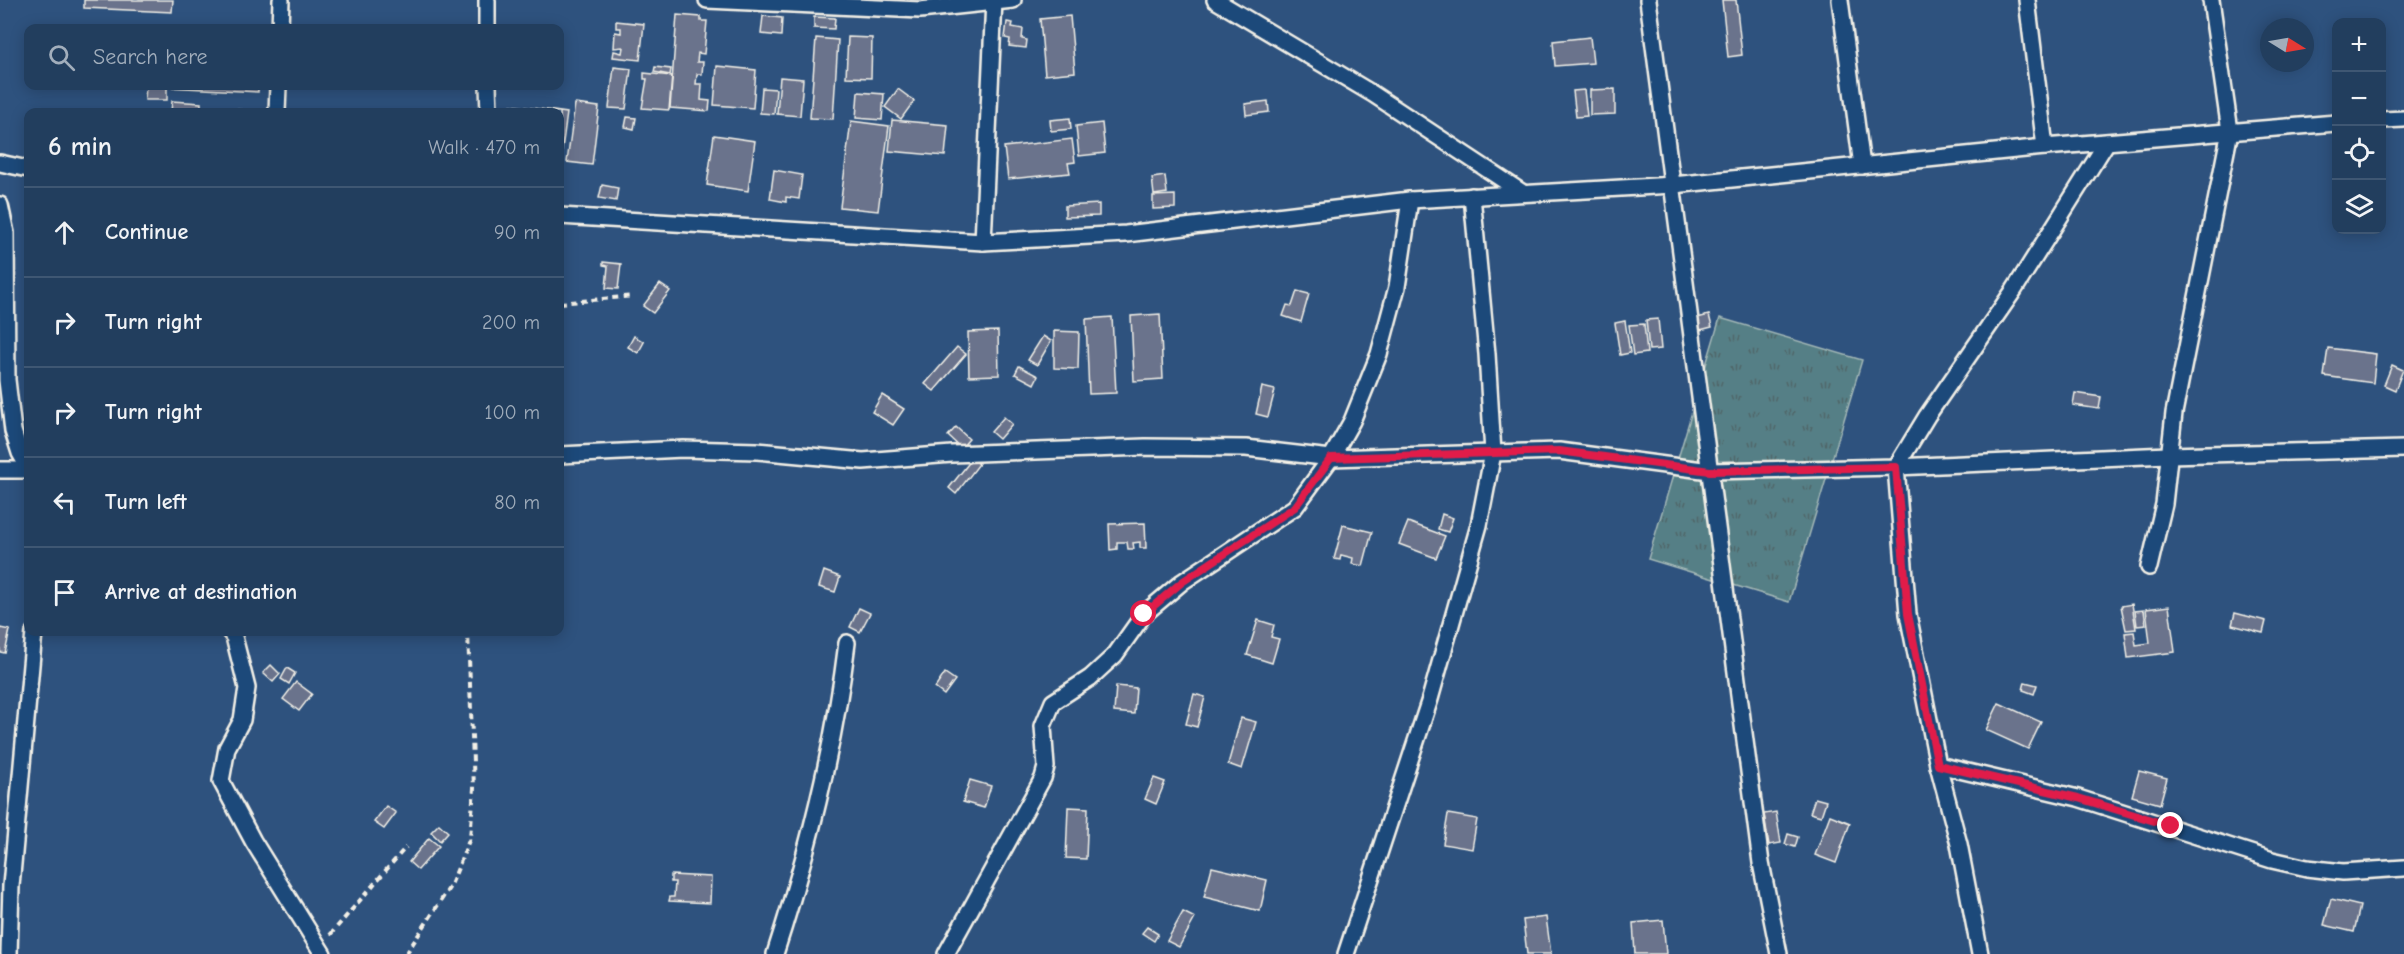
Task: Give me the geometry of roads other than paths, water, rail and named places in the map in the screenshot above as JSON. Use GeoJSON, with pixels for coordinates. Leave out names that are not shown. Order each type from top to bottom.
{"type":"FeatureCollection","features":[{"type":"Feature","properties":{"kind":"street"},"geometry":{"type":"LineString","coordinates":[[280,24],[281,0]]}},
{"type":"Feature","properties":{"kind":"street"},"geometry":{"type":"LineString","coordinates":[[487,0],[487,24]]}},
{"type":"Feature","properties":{"kind":"street"},"geometry":{"type":"LineString","coordinates":[[707,0],[920,10],[1013,0]]}},
{"type":"Feature","properties":{"kind":"street"},"geometry":{"type":"LineString","coordinates":[[1215,0],[1373,94],[1523,193]]}},
{"type":"Feature","properties":{"kind":"street"},"geometry":{"type":"LineString","coordinates":[[1648,0],[1761,863],[1779,954]]}},
{"type":"Feature","properties":{"kind":"street"},"geometry":{"type":"LineString","coordinates":[[1840,0],[1862,166]]}},
{"type":"Feature","properties":{"kind":"street"},"geometry":{"type":"LineString","coordinates":[[2027,0],[2045,147]]}},
{"type":"Feature","properties":{"kind":"street"},"geometry":{"type":"LineString","coordinates":[[2149,567],[2164,504],[2168,455],[2191,322],[2214,221],[2230,131],[2211,0]]}},
{"type":"Feature","properties":{"kind":"street"},"geometry":{"type":"LineString","coordinates":[[983,242],[993,1]]}},
{"type":"Feature","properties":{"kind":"street"},"geometry":{"type":"LineString","coordinates":[[277,108],[278,90]]}},
{"type":"Feature","properties":{"kind":"street"},"geometry":{"type":"LineString","coordinates":[[488,90],[489,108]]}},
{"type":"Feature","properties":{"kind":"street"},"geometry":{"type":"LineString","coordinates":[[2386,120],[2404,118]]}},
{"type":"Feature","properties":{"kind":"street"},"geometry":{"type":"LineString","coordinates":[[564,216],[983,242],[1126,234],[1410,200],[1673,185],[2045,147],[2332,123]]}},
{"type":"Feature","properties":{"kind":"street"},"geometry":{"type":"LineString","coordinates":[[1980,954],[1959,844],[1938,765],[1908,614],[1896,467],[1927,416],[2014,290],[2107,142]]}},
{"type":"Feature","properties":{"kind":"street"},"geometry":{"type":"LineString","coordinates":[[0,163],[24,168]]}},
{"type":"Feature","properties":{"kind":"street"},"geometry":{"type":"LineString","coordinates":[[1346,954],[1434,687],[1479,525],[1493,453],[1487,354],[1472,196]]}},
{"type":"Feature","properties":{"kind":"street"},"geometry":{"type":"LineString","coordinates":[[946,954],[1043,778],[1046,766],[1043,726],[1053,702],[1090,678],[1116,654],[1144,614],[1182,582],[1295,507],[1331,458],[1352,421],[1379,354],[1397,287],[1410,200]]}},
{"type":"Feature","properties":{"kind":"street"},"geometry":{"type":"LineString","coordinates":[[0,206],[6,233],[3,341],[13,430],[24,461]]}},
{"type":"Feature","properties":{"kind":"street"},"geometry":{"type":"LineString","coordinates":[[564,455],[683,450],[757,451],[863,460],[952,454],[1145,447],[1246,448],[1331,458],[1559,451],[1710,471],[1896,467],[2168,455],[2404,449]]}},
{"type":"Feature","properties":{"kind":"street"},"geometry":{"type":"LineString","coordinates":[[0,470],[24,469]]}},
{"type":"Feature","properties":{"kind":"street"},"geometry":{"type":"LineString","coordinates":[[9,954],[10,886],[33,636]]}},
{"type":"Feature","properties":{"kind":"street"},"geometry":{"type":"LineString","coordinates":[[233,636],[247,688],[242,720],[227,748],[221,780],[253,841],[321,951]]}},
{"type":"Feature","properties":{"kind":"street"},"geometry":{"type":"LineString","coordinates":[[775,954],[817,813],[839,707],[847,643]]}},
{"type":"Feature","properties":{"kind":"street"},"geometry":{"type":"LineString","coordinates":[[1938,765],[2078,798],[2272,860],[2307,868],[2343,872],[2404,868]]}}]}
